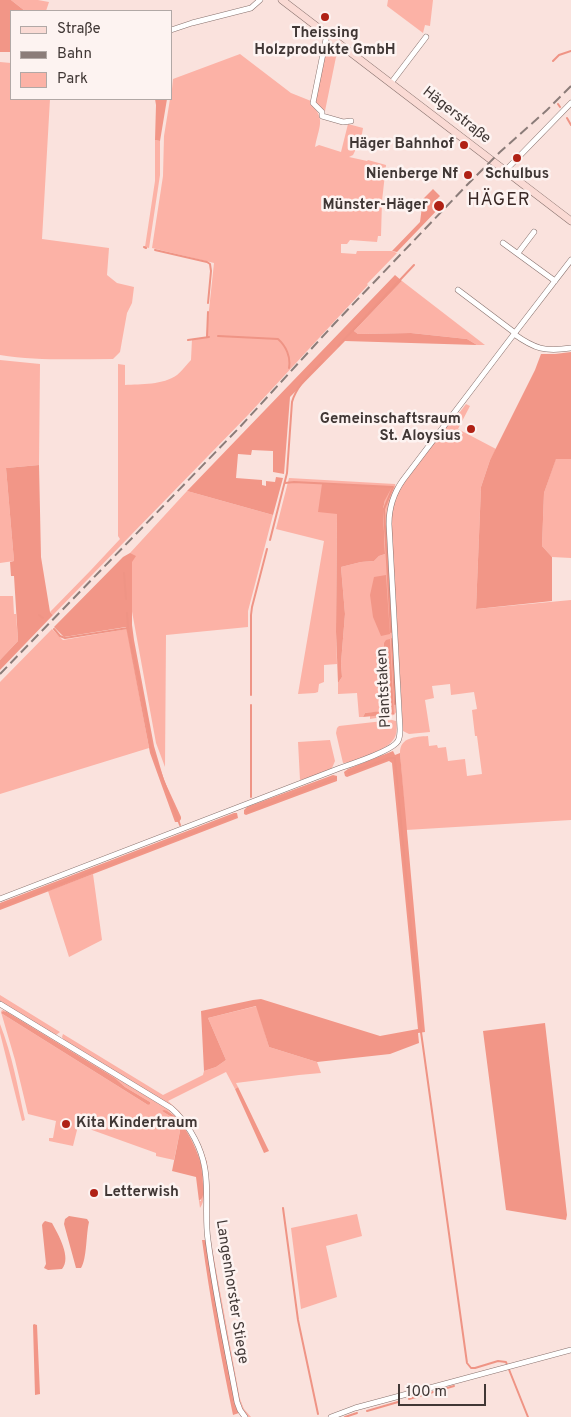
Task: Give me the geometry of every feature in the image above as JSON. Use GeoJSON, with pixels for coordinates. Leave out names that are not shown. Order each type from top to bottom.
{"type":"FeatureCollection","features":[{"type":"Feature","properties":{"kind":"main road","name":"Hägerstraße"},"geometry":{"type":"LineString","coordinates":[[282,0],[571,221]]}},
{"type":"Feature","properties":{"kind":"street"},"geometry":{"type":"LineString","coordinates":[[172,30],[251,8],[260,0]]}},
{"type":"Feature","properties":{"kind":"street"},"geometry":{"type":"LineString","coordinates":[[327,34],[313,103],[321,111],[322,116],[343,122],[351,121]]}},
{"type":"Feature","properties":{"kind":"street"},"geometry":{"type":"LineString","coordinates":[[391,83],[426,37]]}},
{"type":"Feature","properties":{"kind":"street"},"geometry":{"type":"LineString","coordinates":[[505,171],[571,103]]}},
{"type":"Feature","properties":{"kind":"street"},"geometry":{"type":"LineString","coordinates":[[518,253],[534,232]]}},
{"type":"Feature","properties":{"kind":"street"},"geometry":{"type":"LineString","coordinates":[[504,243],[555,280]]}},
{"type":"Feature","properties":{"kind":"street","name":"Plantstaken"},"geometry":{"type":"LineString","coordinates":[[0,900],[340,768],[397,743],[400,732],[389,524],[391,503],[401,483],[571,260]]}},
{"type":"Feature","properties":{"kind":"street"},"geometry":{"type":"LineString","coordinates":[[458,290],[532,346],[552,350],[571,348]]}},
{"type":"Feature","properties":{"kind":"street","name":"Langenhorster Stiege"},"geometry":{"type":"LineString","coordinates":[[0,1004],[171,1108],[187,1127],[199,1148],[204,1164],[206,1220],[212,1268],[237,1402],[245,1417]]}},
{"type":"Feature","properties":{"kind":"street"},"geometry":{"type":"LineString","coordinates":[[330,1417],[355,1408],[571,1350]]}},
{"type":"Feature","properties":{"kind":"green space"},"geometry":{"type":"Polygon","coordinates":[[[11,0],[49,2],[46,10],[24,10],[11,0]]]}},
{"type":"Feature","properties":{"kind":"green space"},"geometry":{"type":"Polygon","coordinates":[[[388,0],[433,0],[430,26],[425,25],[423,33],[387,6],[388,0]]]}},
{"type":"Feature","properties":{"kind":"green space"},"geometry":{"type":"Polygon","coordinates":[[[326,42],[339,52],[336,57],[325,111],[314,103],[326,42]]]}},
{"type":"Feature","properties":{"kind":"green space"},"geometry":{"type":"Polygon","coordinates":[[[240,54],[291,93],[311,101],[310,104],[320,119],[315,147],[319,145],[341,152],[348,124],[363,128],[360,146],[351,144],[355,151],[349,157],[386,165],[381,236],[378,236],[377,242],[350,240],[347,244],[341,244],[341,253],[356,254],[357,251],[392,251],[397,253],[248,415],[53,615],[50,612],[120,539],[118,536],[118,364],[125,365],[125,385],[165,381],[177,375],[191,360],[192,339],[206,338],[214,263],[152,248],[163,176],[164,136],[170,100],[172,100],[173,79],[240,54]]]}},
{"type":"Feature","properties":{"kind":"green space"},"geometry":{"type":"Polygon","coordinates":[[[0,62],[10,63],[10,100],[50,100],[42,239],[109,248],[107,275],[117,283],[134,287],[120,352],[113,359],[42,359],[0,355],[0,62]]]}},
{"type":"Feature","properties":{"kind":"green space"},"geometry":{"type":"Polygon","coordinates":[[[155,140],[160,141],[160,175],[149,248],[145,247],[155,181],[155,140]]]}},
{"type":"Feature","properties":{"kind":"green space"},"geometry":{"type":"Polygon","coordinates":[[[402,281],[485,345],[477,345],[467,339],[411,333],[358,334],[354,331],[402,281]]]}},
{"type":"Feature","properties":{"kind":"green space"},"geometry":{"type":"Polygon","coordinates":[[[0,360],[40,364],[39,465],[6,468],[14,561],[0,563],[0,360]]]}},
{"type":"Feature","properties":{"kind":"green space"},"geometry":{"type":"Polygon","coordinates":[[[466,404],[470,406],[458,429],[496,449],[490,460],[481,487],[476,609],[571,600],[571,820],[406,830],[400,753],[405,741],[428,736],[429,746],[446,747],[448,761],[465,759],[467,776],[482,774],[472,710],[477,709],[474,692],[451,695],[450,684],[432,686],[434,698],[425,700],[430,732],[409,734],[403,731],[391,518],[394,500],[400,488],[455,415],[466,404]]]}},
{"type":"Feature","properties":{"kind":"green space"},"geometry":{"type":"Polygon","coordinates":[[[556,458],[571,459],[571,558],[552,557],[542,546],[544,493],[556,458]]]}},
{"type":"Feature","properties":{"kind":"green space"},"geometry":{"type":"Polygon","coordinates":[[[289,478],[395,484],[396,488],[389,504],[397,711],[394,715],[370,719],[370,716],[394,713],[384,643],[380,677],[388,701],[385,708],[380,711],[365,713],[363,717],[359,717],[357,693],[338,694],[338,683],[342,677],[341,663],[345,614],[341,567],[374,561],[379,556],[385,554],[383,509],[385,500],[337,514],[337,664],[324,665],[324,682],[319,684],[318,692],[298,694],[324,541],[276,529],[289,478]]]}},
{"type":"Feature","properties":{"kind":"green space"},"geometry":{"type":"Polygon","coordinates":[[[187,491],[273,515],[248,611],[248,627],[166,635],[165,767],[156,743],[131,606],[132,562],[130,553],[187,491]]]}},
{"type":"Feature","properties":{"kind":"green space"},"geometry":{"type":"Polygon","coordinates":[[[0,596],[13,596],[18,641],[0,660],[0,596]]]}},
{"type":"Feature","properties":{"kind":"green space"},"geometry":{"type":"Polygon","coordinates":[[[52,629],[63,640],[127,629],[149,748],[0,794],[0,682],[52,629]]]}},
{"type":"Feature","properties":{"kind":"green space"},"geometry":{"type":"Polygon","coordinates":[[[396,721],[397,729],[396,735],[389,744],[357,760],[343,763],[336,733],[339,726],[396,721]]]}},
{"type":"Feature","properties":{"kind":"green space"},"geometry":{"type":"Polygon","coordinates":[[[330,740],[335,761],[332,768],[324,773],[300,780],[298,742],[330,740]]]}},
{"type":"Feature","properties":{"kind":"green space"},"geometry":{"type":"Polygon","coordinates":[[[93,874],[102,940],[69,957],[48,891],[93,874]]]}},
{"type":"Feature","properties":{"kind":"green space"},"geometry":{"type":"Polygon","coordinates":[[[0,995],[60,1032],[56,1035],[53,1034],[0,1001],[0,995]]]}},
{"type":"Feature","properties":{"kind":"green space"},"geometry":{"type":"Polygon","coordinates":[[[257,1006],[269,1047],[317,1062],[321,1073],[236,1083],[238,1087],[235,1089],[226,1072],[168,1101],[180,1112],[200,1143],[207,1162],[210,1237],[240,1399],[244,1409],[251,1417],[248,1417],[242,1411],[238,1398],[210,1243],[208,1225],[207,1174],[205,1162],[195,1137],[182,1117],[171,1106],[62,1037],[63,1034],[163,1095],[203,1075],[204,1071],[216,1067],[226,1060],[208,1018],[257,1006]]]}},
{"type":"Feature","properties":{"kind":"green space"},"geometry":{"type":"Polygon","coordinates":[[[2,1010],[7,1011],[174,1113],[186,1129],[196,1149],[178,1119],[170,1112],[165,1111],[162,1111],[173,1118],[180,1131],[174,1160],[156,1156],[156,1153],[92,1130],[90,1126],[92,1121],[80,1118],[73,1146],[49,1141],[49,1138],[53,1138],[56,1121],[28,1114],[1,1013],[2,1010]],[[3,1011],[1,1013],[148,1105],[150,1102],[125,1087],[115,1078],[3,1011]]]}},
{"type":"Feature","properties":{"kind":"green space"},"geometry":{"type":"Polygon","coordinates":[[[0,1024],[17,1083],[25,1120],[22,1121],[0,1033],[0,1024]]]}},
{"type":"Feature","properties":{"kind":"green space"},"geometry":{"type":"Polygon","coordinates":[[[197,1152],[199,1155],[204,1185],[203,1200],[200,1208],[200,1165],[197,1152]]]}},
{"type":"Feature","properties":{"kind":"green space"},"geometry":{"type":"Polygon","coordinates":[[[357,1214],[362,1236],[326,1246],[337,1297],[301,1309],[291,1228],[357,1214]]]}},
{"type":"Feature","properties":{"kind":"shaded area"},"geometry":{"type":"Polygon","coordinates":[[[0,0],[11,0],[24,10],[10,10],[10,52],[0,52],[0,0]]]}},
{"type":"Feature","properties":{"kind":"shaded area"},"geometry":{"type":"Polygon","coordinates":[[[155,100],[167,100],[160,141],[155,140],[155,100]]]}},
{"type":"Feature","properties":{"kind":"shaded area"},"geometry":{"type":"Polygon","coordinates":[[[433,189],[440,196],[436,200],[442,205],[397,252],[392,251],[420,222],[423,199],[433,189]]]}},
{"type":"Feature","properties":{"kind":"shaded area"},"geometry":{"type":"Polygon","coordinates":[[[395,275],[402,281],[354,331],[358,334],[411,333],[467,339],[477,345],[345,341],[290,397],[284,474],[273,472],[273,451],[252,450],[251,455],[238,454],[236,478],[262,480],[262,485],[266,486],[266,481],[275,482],[276,477],[283,478],[273,515],[187,491],[395,275]]]}},
{"type":"Feature","properties":{"kind":"shaded area"},"geometry":{"type":"Polygon","coordinates":[[[571,352],[571,459],[556,459],[544,493],[542,546],[552,557],[552,601],[476,609],[481,487],[490,460],[535,370],[541,354],[571,352]]]}},
{"type":"Feature","properties":{"kind":"shaded area"},"geometry":{"type":"Polygon","coordinates":[[[39,465],[41,557],[50,612],[53,615],[0,670],[0,660],[18,641],[14,576],[11,576],[10,562],[14,561],[6,468],[39,465]]]}},
{"type":"Feature","properties":{"kind":"shaded area"},"geometry":{"type":"Polygon","coordinates":[[[322,484],[392,487],[385,500],[383,509],[385,554],[379,556],[374,561],[341,567],[345,614],[341,663],[342,677],[338,683],[336,632],[337,514],[318,512],[322,484]]]}},
{"type":"Feature","properties":{"kind":"shaded area"},"geometry":{"type":"Polygon","coordinates":[[[130,553],[136,556],[132,562],[132,625],[134,640],[154,746],[164,780],[181,817],[179,822],[175,822],[150,753],[126,627],[64,637],[54,627],[123,557],[130,553]]]}},
{"type":"Feature","properties":{"kind":"shaded area"},"geometry":{"type":"Polygon","coordinates":[[[386,575],[390,634],[381,636],[373,617],[370,595],[374,577],[386,575]]]}},
{"type":"Feature","properties":{"kind":"shaded area"},"geometry":{"type":"Polygon","coordinates":[[[390,639],[394,714],[363,717],[365,713],[382,711],[388,701],[380,677],[384,643],[390,639]]]}},
{"type":"Feature","properties":{"kind":"shaded area"},"geometry":{"type":"Polygon","coordinates":[[[393,751],[395,755],[400,753],[425,1032],[418,1033],[419,1043],[390,1054],[317,1062],[269,1047],[256,1006],[208,1018],[226,1060],[216,1067],[204,1071],[201,1011],[253,1000],[261,999],[380,1036],[418,1029],[392,763],[389,761],[347,777],[344,772],[393,751]]]}},
{"type":"Feature","properties":{"kind":"shaded area"},"geometry":{"type":"Polygon","coordinates":[[[333,775],[337,776],[337,781],[246,815],[244,814],[244,810],[247,807],[333,775]]]}},
{"type":"Feature","properties":{"kind":"shaded area"},"geometry":{"type":"Polygon","coordinates":[[[237,813],[238,818],[0,910],[0,903],[237,813]]]}},
{"type":"Feature","properties":{"kind":"shaded area"},"geometry":{"type":"Polygon","coordinates":[[[3,1011],[115,1078],[125,1087],[150,1102],[150,1104],[148,1105],[1,1013],[3,1011]]]}},
{"type":"Feature","properties":{"kind":"shaded area"},"geometry":{"type":"Polygon","coordinates":[[[545,1023],[567,1215],[566,1220],[506,1210],[483,1031],[545,1023]]]}},
{"type":"Feature","properties":{"kind":"shaded area"},"geometry":{"type":"Polygon","coordinates":[[[238,1087],[269,1151],[264,1153],[235,1089],[238,1087]]]}},
{"type":"Feature","properties":{"kind":"shaded area"},"geometry":{"type":"Polygon","coordinates":[[[164,1110],[176,1118],[182,1125],[199,1157],[203,1195],[199,1201],[196,1177],[172,1171],[180,1131],[173,1118],[162,1111],[164,1110]]]}},
{"type":"Feature","properties":{"kind":"shaded area"},"geometry":{"type":"Polygon","coordinates":[[[69,1216],[87,1219],[89,1222],[81,1268],[76,1268],[64,1224],[65,1219],[69,1216]]]}},
{"type":"Feature","properties":{"kind":"shaded area"},"geometry":{"type":"Polygon","coordinates":[[[45,1221],[52,1223],[63,1246],[66,1259],[62,1269],[48,1270],[44,1268],[46,1264],[42,1225],[45,1221]]]}},
{"type":"Feature","properties":{"kind":"shaded area"},"geometry":{"type":"Polygon","coordinates":[[[202,1240],[206,1240],[236,1407],[239,1413],[233,1415],[216,1328],[202,1240]]]}},
{"type":"Feature","properties":{"kind":"shaded area"},"geometry":{"type":"Polygon","coordinates":[[[33,1325],[37,1325],[40,1394],[35,1395],[33,1325]]]}},
{"type":"Feature","properties":{"kind":"waterway"},"geometry":{"type":"LineString","coordinates":[[553,61],[559,55],[571,51]]}},
{"type":"Feature","properties":{"kind":"waterway"},"geometry":{"type":"LineString","coordinates":[[567,118],[571,125]]}},
{"type":"Feature","properties":{"kind":"waterway"},"geometry":{"type":"LineString","coordinates":[[155,250],[210,264],[208,303]]}},
{"type":"Feature","properties":{"kind":"waterway"},"geometry":{"type":"LineString","coordinates":[[338,346],[414,265]]}},
{"type":"Feature","properties":{"kind":"waterway"},"geometry":{"type":"LineString","coordinates":[[207,337],[208,312]]}},
{"type":"Feature","properties":{"kind":"waterway"},"geometry":{"type":"LineString","coordinates":[[218,336],[278,339],[287,352],[289,368]]}},
{"type":"Feature","properties":{"kind":"waterway"},"geometry":{"type":"LineString","coordinates":[[188,340],[209,337]]}},
{"type":"Feature","properties":{"kind":"waterway"},"geometry":{"type":"LineString","coordinates":[[270,540],[287,473],[292,402],[297,390],[323,361]]}},
{"type":"Feature","properties":{"kind":"waterway"},"geometry":{"type":"LineString","coordinates":[[285,483],[393,487],[384,509],[391,632]]}},
{"type":"Feature","properties":{"kind":"waterway"},"geometry":{"type":"LineString","coordinates":[[251,695],[251,615],[267,549]]}},
{"type":"Feature","properties":{"kind":"waterway"},"geometry":{"type":"LineString","coordinates":[[124,573],[126,599]]}},
{"type":"Feature","properties":{"kind":"waterway"},"geometry":{"type":"LineString","coordinates":[[127,613],[128,628],[147,718],[151,747],[180,825]]}},
{"type":"Feature","properties":{"kind":"waterway"},"geometry":{"type":"LineString","coordinates":[[39,615],[43,618]]}},
{"type":"Feature","properties":{"kind":"waterway"},"geometry":{"type":"LineString","coordinates":[[54,629],[60,636],[65,638],[128,628]]}},
{"type":"Feature","properties":{"kind":"waterway"},"geometry":{"type":"LineString","coordinates":[[392,639],[395,704]]}},
{"type":"Feature","properties":{"kind":"waterway"},"geometry":{"type":"LineString","coordinates":[[251,705],[251,797]]}},
{"type":"Feature","properties":{"kind":"waterway"},"geometry":{"type":"LineString","coordinates":[[349,773],[389,758],[395,758],[421,1032],[467,1363],[471,1368],[475,1368],[498,1361],[506,1362],[528,1417]]}},
{"type":"Feature","properties":{"kind":"waterway"},"geometry":{"type":"LineString","coordinates":[[247,812],[336,778]]}},
{"type":"Feature","properties":{"kind":"waterway"},"geometry":{"type":"LineString","coordinates":[[0,907],[236,816]]}},
{"type":"Feature","properties":{"kind":"waterway"},"geometry":{"type":"LineString","coordinates":[[283,1208],[298,1320],[318,1414]]}},
{"type":"Feature","properties":{"kind":"waterway"},"geometry":{"type":"LineString","coordinates":[[409,1399],[454,1386]]}},
{"type":"Feature","properties":{"kind":"waterway"},"geometry":{"type":"LineString","coordinates":[[367,1411],[398,1402]]}},
{"type":"Feature","properties":{"kind":"waterway"},"geometry":{"type":"LineString","coordinates":[[345,1417],[357,1413]]}},
{"type":"Feature","properties":{"kind":"railway"},"geometry":{"type":"LineString","coordinates":[[0,674],[239,428],[335,323],[467,185],[571,86]]}},
{"type":"Feature","properties":{"kind":"place","name":"Theissing Holzprodukte GmbH"},"geometry":{"type":"Point","coordinates":[325,17]}},
{"type":"Feature","properties":{"kind":"place","name":"Häger Bahnhof"},"geometry":{"type":"Point","coordinates":[464,145]}},
{"type":"Feature","properties":{"kind":"place","name":"Schulbus"},"geometry":{"type":"Point","coordinates":[517,158]}},
{"type":"Feature","properties":{"kind":"place","name":"Nienberge Nf"},"geometry":{"type":"Point","coordinates":[468,175]}},
{"type":"Feature","properties":{"kind":"place","name":"Münster-Häger"},"geometry":{"type":"Point","coordinates":[439,206]}},
{"type":"Feature","properties":{"kind":"place","name":"Gemeinschaftsraum St. Aloysius"},"geometry":{"type":"Point","coordinates":[471,429]}},
{"type":"Feature","properties":{"kind":"place","name":"Kita Kindertraum"},"geometry":{"type":"Point","coordinates":[66,1124]}},
{"type":"Feature","properties":{"kind":"place","name":"Letterwish"},"geometry":{"type":"Point","coordinates":[94,1193]}},
{"type":"Feature","properties":{"kind":"district","name":"HÄGER"},"geometry":{"type":"Point","coordinates":[499,201]}}]}
